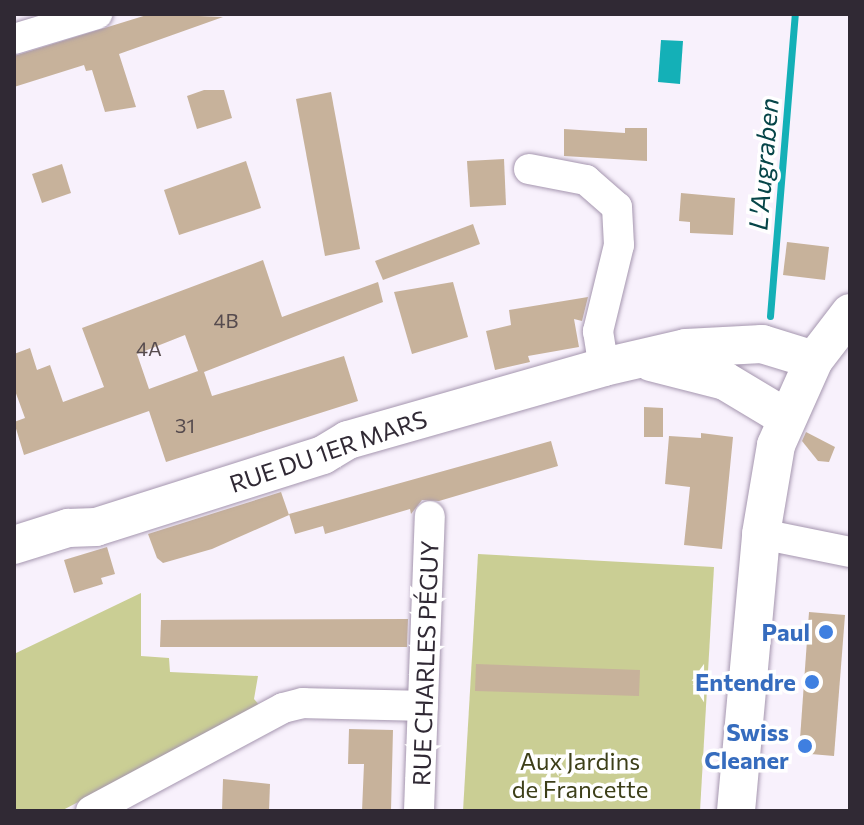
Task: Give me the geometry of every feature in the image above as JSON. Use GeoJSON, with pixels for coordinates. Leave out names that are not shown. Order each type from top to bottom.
{"type":"FeatureCollection","features":[{"type":"Feature","properties":{"kind":"main road"},"geometry":{"type":"LineString","coordinates":[[736,811],[761,534],[785,417],[814,360],[850,313]]}},
{"type":"Feature","properties":{"kind":"main road","name":"RUE DU 1ER MARS"},"geometry":{"type":"LineString","coordinates":[[14,545],[68,528],[96,527],[323,455],[348,440],[604,367],[686,348],[762,344],[814,360]]}},
{"type":"Feature","properties":{"kind":"main road","name":"RUE DU 1ER MARS"},"geometry":{"type":"LineString","coordinates":[[644,360],[725,381],[785,417]]}},
{"type":"Feature","properties":{"kind":"street"},"geometry":{"type":"LineString","coordinates":[[14,39],[97,14]]}},
{"type":"Feature","properties":{"kind":"street"},"geometry":{"type":"LineString","coordinates":[[529,169],[586,180],[617,207],[619,245],[598,331],[604,367]]}},
{"type":"Feature","properties":{"kind":"street","name":"RUE CHARLES PÉGUY"},"geometry":{"type":"LineString","coordinates":[[419,811],[430,516]]}},
{"type":"Feature","properties":{"kind":"street"},"geometry":{"type":"LineString","coordinates":[[761,534],[850,552]]}},
{"type":"Feature","properties":{"kind":"street"},"geometry":{"type":"LineString","coordinates":[[91,811],[283,708],[303,703],[423,706]]}},
{"type":"Feature","properties":{"kind":"green space","name":"Aux Jardins de Francette"},"geometry":{"type":"Polygon","coordinates":[[[478,554],[714,567],[700,811],[463,811],[478,554]]]}},
{"type":"Feature","properties":{"kind":"green space"},"geometry":{"type":"Polygon","coordinates":[[[141,593],[141,656],[169,658],[170,672],[258,676],[254,699],[261,707],[61,811],[14,811],[14,654],[141,593]]]}},
{"type":"Feature","properties":{"kind":"water"},"geometry":{"type":"Polygon","coordinates":[[[661,40],[683,41],[680,84],[658,82],[661,40]]]}},
{"type":"Feature","properties":{"kind":"building"},"geometry":{"type":"Polygon","coordinates":[[[150,14],[223,17],[119,54],[136,107],[105,112],[92,70],[86,71],[84,65],[14,87],[14,56],[150,14]]]}},
{"type":"Feature","properties":{"kind":"building"},"geometry":{"type":"Polygon","coordinates":[[[204,90],[224,90],[232,118],[197,129],[187,96],[204,90]]]}},
{"type":"Feature","properties":{"kind":"building"},"geometry":{"type":"Polygon","coordinates":[[[331,92],[360,249],[325,256],[296,99],[331,92]]]}},
{"type":"Feature","properties":{"kind":"building"},"geometry":{"type":"Polygon","coordinates":[[[625,128],[647,128],[647,161],[564,156],[564,129],[625,133],[625,128]]]}},
{"type":"Feature","properties":{"kind":"building"},"geometry":{"type":"Polygon","coordinates":[[[504,159],[506,205],[470,207],[467,161],[504,159]]]}},
{"type":"Feature","properties":{"kind":"building"},"geometry":{"type":"Polygon","coordinates":[[[246,161],[261,208],[179,235],[164,190],[246,161]]]}},
{"type":"Feature","properties":{"kind":"building"},"geometry":{"type":"Polygon","coordinates":[[[62,164],[71,193],[42,203],[32,174],[62,164]]]}},
{"type":"Feature","properties":{"kind":"building"},"geometry":{"type":"Polygon","coordinates":[[[681,193],[735,198],[733,235],[690,233],[690,222],[679,221],[681,193]]]}},
{"type":"Feature","properties":{"kind":"building"},"geometry":{"type":"Polygon","coordinates":[[[473,224],[480,244],[383,280],[375,261],[473,224]]]}},
{"type":"Feature","properties":{"kind":"building"},"geometry":{"type":"Polygon","coordinates":[[[787,242],[829,247],[825,280],[783,275],[787,242]]]}},
{"type":"Feature","properties":{"kind":"building"},"geometry":{"type":"Polygon","coordinates":[[[263,260],[282,317],[378,282],[383,302],[204,372],[212,396],[344,356],[358,401],[166,462],[149,411],[24,455],[14,422],[25,418],[14,388],[14,354],[30,348],[37,370],[50,365],[63,402],[104,387],[82,328],[263,260]],[[185,335],[137,354],[149,389],[198,371],[185,335]]]}},
{"type":"Feature","properties":{"kind":"building"},"geometry":{"type":"Polygon","coordinates":[[[453,282],[468,337],[412,354],[394,292],[453,282]]]}},
{"type":"Feature","properties":{"kind":"building"},"geometry":{"type":"Polygon","coordinates":[[[588,297],[582,321],[574,319],[579,347],[528,356],[530,362],[495,370],[486,331],[511,325],[509,310],[588,297]]]}},
{"type":"Feature","properties":{"kind":"building"},"geometry":{"type":"Polygon","coordinates":[[[644,407],[663,408],[663,437],[644,437],[644,407]]]}},
{"type":"Feature","properties":{"kind":"building"},"geometry":{"type":"Polygon","coordinates":[[[806,432],[835,447],[829,462],[818,461],[802,441],[806,432]]]}},
{"type":"Feature","properties":{"kind":"building"},"geometry":{"type":"Polygon","coordinates":[[[701,433],[733,437],[722,549],[684,545],[690,487],[665,484],[669,436],[701,438],[701,433]]]}},
{"type":"Feature","properties":{"kind":"building"},"geometry":{"type":"Polygon","coordinates":[[[551,441],[558,466],[439,501],[422,500],[411,514],[410,509],[325,534],[323,526],[295,534],[289,514],[551,441]]]}},
{"type":"Feature","properties":{"kind":"building"},"geometry":{"type":"Polygon","coordinates":[[[281,492],[289,515],[212,549],[163,563],[157,558],[148,534],[281,492]]]}},
{"type":"Feature","properties":{"kind":"building"},"geometry":{"type":"Polygon","coordinates":[[[107,547],[115,574],[101,578],[103,584],[74,593],[64,560],[107,547]]]}},
{"type":"Feature","properties":{"kind":"building"},"geometry":{"type":"Polygon","coordinates":[[[809,612],[845,615],[834,756],[799,753],[809,612]]]}},
{"type":"Feature","properties":{"kind":"building"},"geometry":{"type":"Polygon","coordinates":[[[408,619],[407,647],[160,647],[161,620],[408,619]]]}},
{"type":"Feature","properties":{"kind":"building"},"geometry":{"type":"Polygon","coordinates":[[[476,664],[640,670],[639,696],[475,691],[476,664]]]}},
{"type":"Feature","properties":{"kind":"building"},"geometry":{"type":"Polygon","coordinates":[[[349,729],[393,730],[391,811],[362,811],[364,764],[348,764],[349,729]]]}},
{"type":"Feature","properties":{"kind":"building"},"geometry":{"type":"Polygon","coordinates":[[[223,779],[270,784],[269,811],[222,811],[223,779]]]}},
{"type":"Feature","properties":{"kind":"waterway","name":"L'Augraben"},"geometry":{"type":"LineString","coordinates":[[770,316],[795,14]]}},
{"type":"Feature","properties":{"kind":"place","name":"Paul"},"geometry":{"type":"Point","coordinates":[826,632]}},
{"type":"Feature","properties":{"kind":"place","name":"Entendre"},"geometry":{"type":"Point","coordinates":[812,682]}},
{"type":"Feature","properties":{"kind":"place","name":"Swiss Cleaner"},"geometry":{"type":"Point","coordinates":[805,746]}}]}
